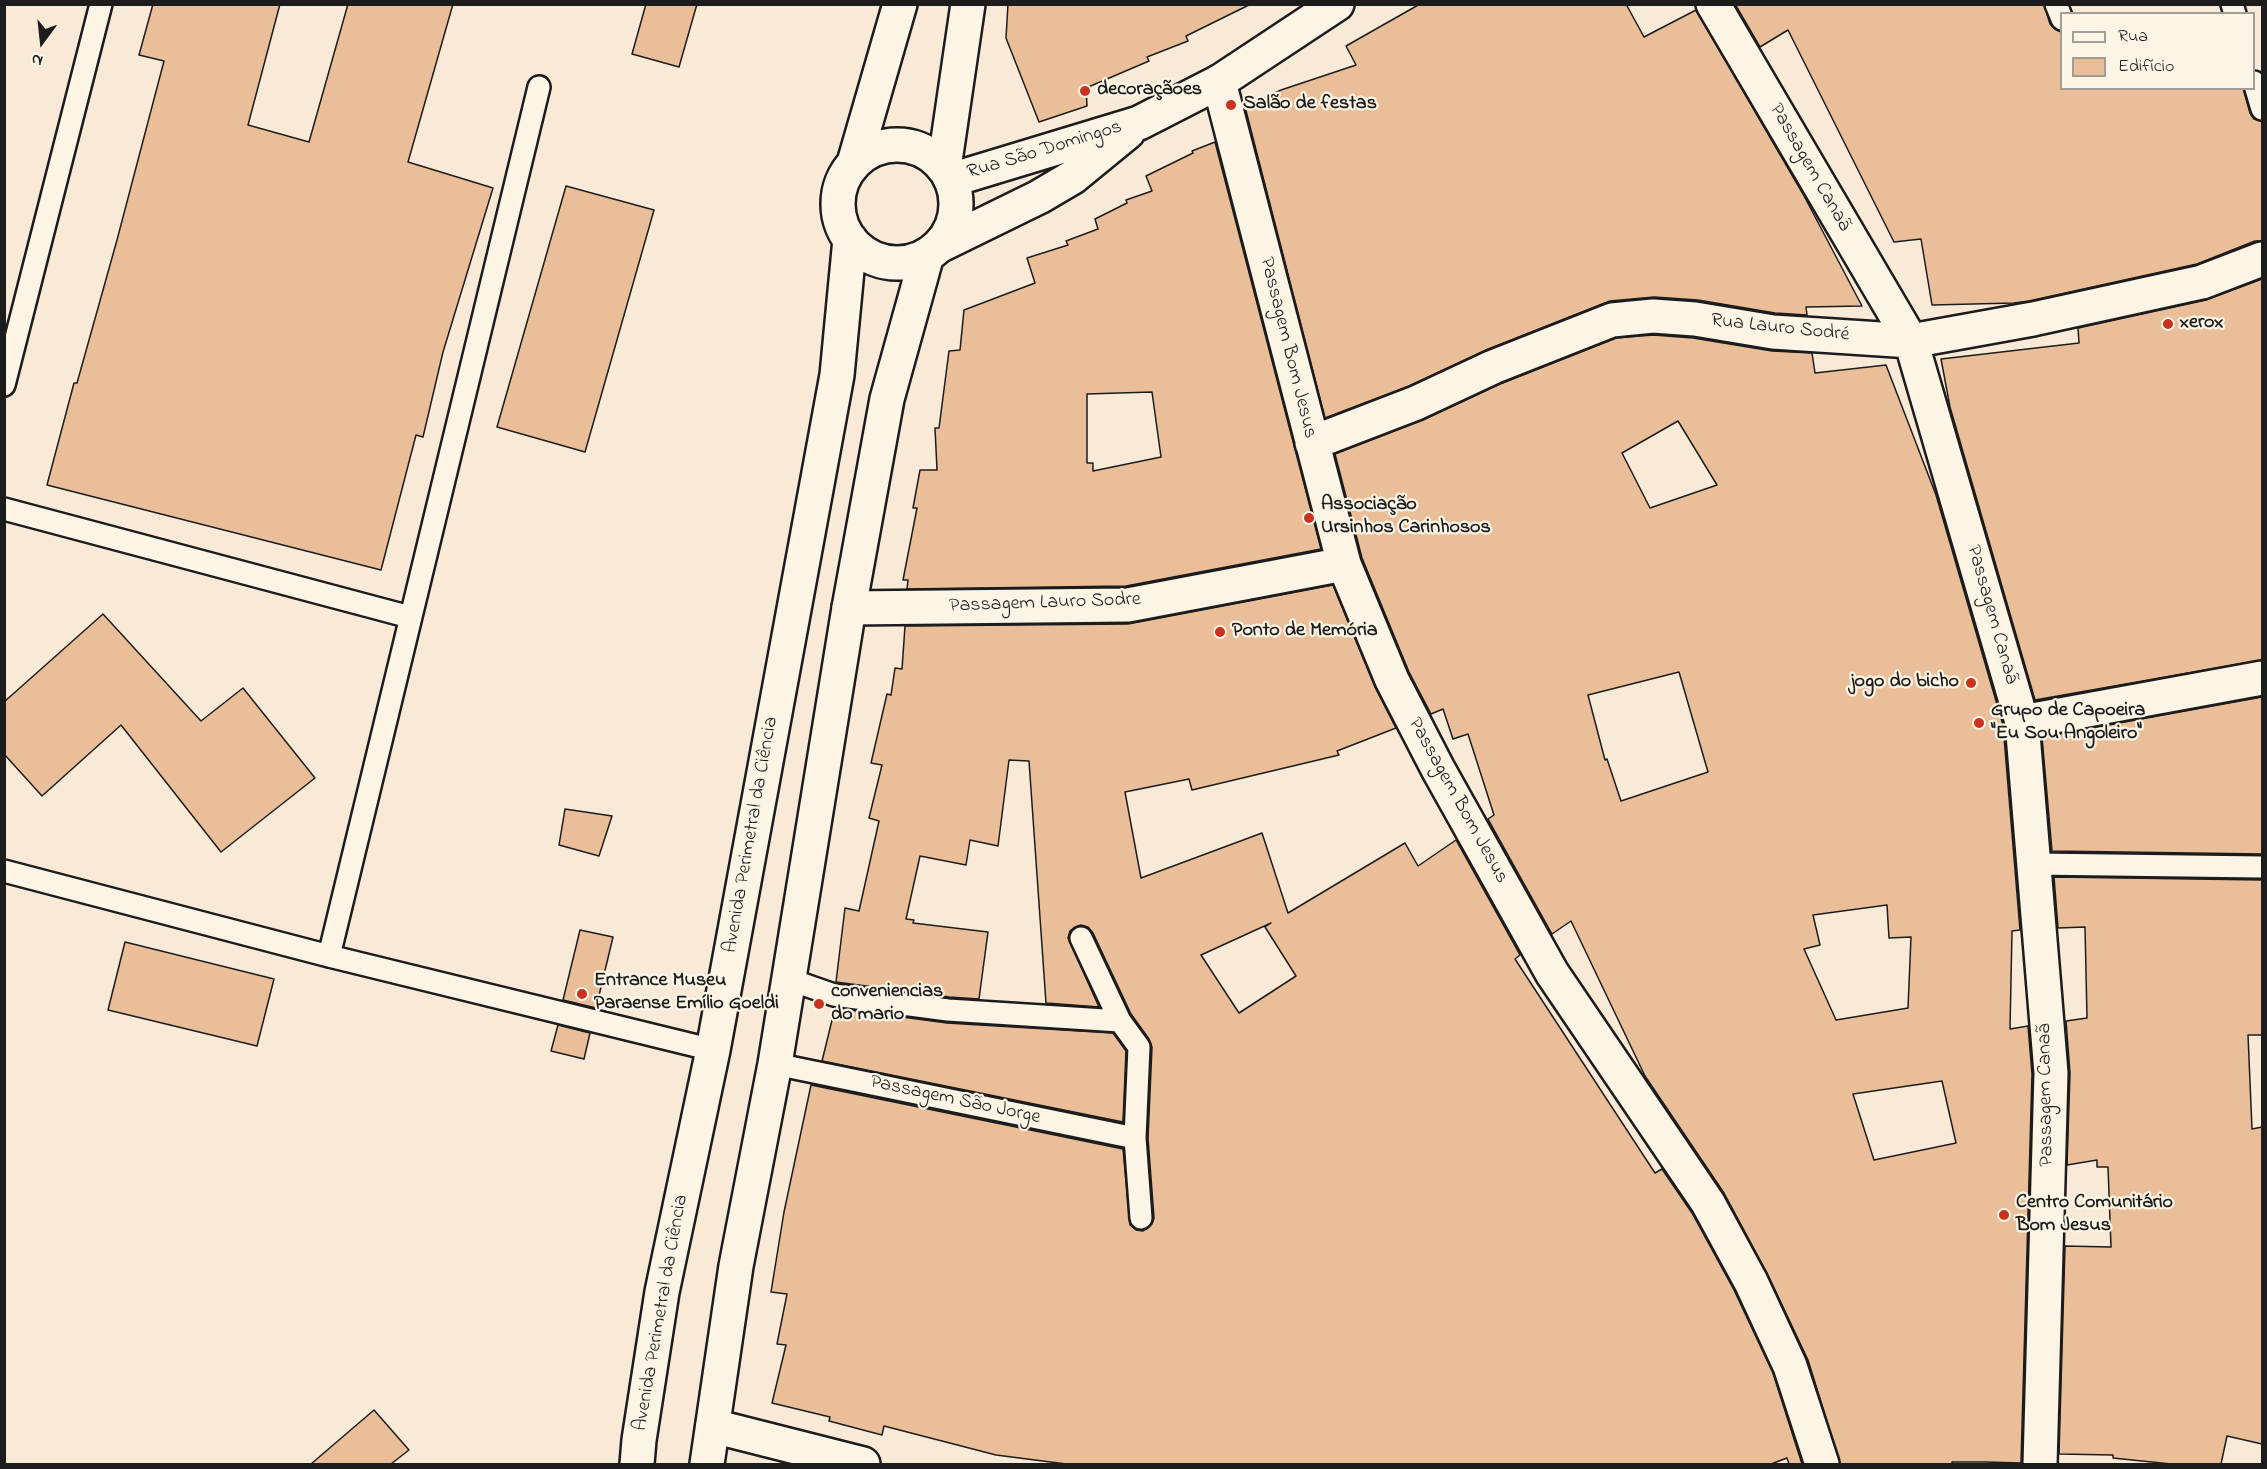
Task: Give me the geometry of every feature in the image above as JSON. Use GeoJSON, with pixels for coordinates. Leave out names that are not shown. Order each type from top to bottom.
{"type":"FeatureCollection","features":[{"type":"Feature","properties":{"kind":"street"},"geometry":{"type":"LineString","coordinates":[[854,163],[900,4]]}},
{"type":"Feature","properties":{"kind":"street"},"geometry":{"type":"LineString","coordinates":[[948,174],[968,4]]}},
{"type":"Feature","properties":{"kind":"street","name":"Rua São Domingos"},"geometry":{"type":"LineString","coordinates":[[933,250],[1073,177],[1139,123],[1219,82],[1337,4]]}},
{"type":"Feature","properties":{"kind":"street","name":"Passagem Canaã"},"geometry":{"type":"LineString","coordinates":[[1713,4],[1911,340],[2022,722],[2051,1073],[2040,1464]]}},
{"type":"Feature","properties":{"kind":"street","name":"Passagem Bom Jesus"},"geometry":{"type":"LineString","coordinates":[[1219,82],[1344,564],[1392,680],[1438,770],[1552,973],[1708,1203],[1751,1282],[1790,1366],[1822,1464]]}},
{"type":"Feature","properties":{"kind":"street","name":"Rua São Domingos"},"geometry":{"type":"LineString","coordinates":[[948,174],[1139,123]]}},
{"type":"Feature","properties":{"kind":"street"},"geometry":{"type":"LineString","coordinates":[[707,1464],[736,1266],[775,1064],[849,608],[887,399],[933,250],[954,223],[957,210],[955,188],[948,174],[932,156],[917,148],[900,145],[883,146],[867,152],[845,174],[837,200],[839,215],[850,239],[860,250],[885,262],[914,261],[933,250]]}},
{"type":"Feature","properties":{"kind":"street","name":"Avenida Perimetral da Ciência"},"geometry":{"type":"LineString","coordinates":[[637,1464],[662,1292],[713,1050],[837,375],[850,239]]}},
{"type":"Feature","properties":{"kind":"street","name":"Rua Lauro Sodré"},"geometry":{"type":"LineString","coordinates":[[1312,443],[1416,403],[1493,367],[1612,320],[1653,316],[1695,319],[1773,332],[1911,340],[2033,319],[2202,282],[2262,259]]}},
{"type":"Feature","properties":{"kind":"street","name":"Passagem Lauro Sodre"},"geometry":{"type":"LineString","coordinates":[[849,608],[1128,605],[1344,564]]}},
{"type":"Feature","properties":{"kind":"street"},"geometry":{"type":"LineString","coordinates":[[2022,722],[2262,678]]}},
{"type":"Feature","properties":{"kind":"street"},"geometry":{"type":"LineString","coordinates":[[713,1426],[863,1464]]}},
{"type":"Feature","properties":{"kind":"lane"},"geometry":{"type":"LineString","coordinates":[[4,385],[101,4]]}},
{"type":"Feature","properties":{"kind":"lane"},"geometry":{"type":"LineString","coordinates":[[329,956],[539,87]]}},
{"type":"Feature","properties":{"kind":"lane"},"geometry":{"type":"LineString","coordinates":[[2255,88],[2262,109]]}},
{"type":"Feature","properties":{"kind":"lane"},"geometry":{"type":"LineString","coordinates":[[4,509],[410,617]]}},
{"type":"Feature","properties":{"kind":"lane"},"geometry":{"type":"LineString","coordinates":[[2034,864],[2262,867]]}},
{"type":"Feature","properties":{"kind":"lane"},"geometry":{"type":"LineString","coordinates":[[4,871],[329,956],[713,1050]]}},
{"type":"Feature","properties":{"kind":"lane"},"geometry":{"type":"LineString","coordinates":[[1081,938],[1120,1021],[1138,1047],[1136,1138],[1141,1218]]}},
{"type":"Feature","properties":{"kind":"lane"},"geometry":{"type":"LineString","coordinates":[[788,979],[834,995],[948,1010],[1120,1021]]}},
{"type":"Feature","properties":{"kind":"lane","name":"Passagem São Jorge"},"geometry":{"type":"LineString","coordinates":[[775,1064],[1136,1138]]}},
{"type":"Feature","properties":{"kind":"building"},"geometry":{"type":"Polygon","coordinates":[[[153,4],[280,4],[248,125],[309,142],[348,4],[453,4],[408,162],[493,188],[443,352],[423,437],[416,435],[381,570],[47,485],[74,383],[77,383],[117,240],[164,61],[139,55],[153,4]]]}},
{"type":"Feature","properties":{"kind":"building"},"geometry":{"type":"Polygon","coordinates":[[[646,4],[697,4],[679,67],[632,54],[646,4]]]}},
{"type":"Feature","properties":{"kind":"building"},"geometry":{"type":"Polygon","coordinates":[[[1008,4],[1251,4],[1186,36],[1188,41],[1147,57],[1149,61],[1086,88],[1087,106],[1039,122],[1006,38],[1008,4]]]}},
{"type":"Feature","properties":{"kind":"building"},"geometry":{"type":"Polygon","coordinates":[[[1420,4],[1626,4],[1644,37],[1696,10],[1803,194],[1862,306],[1806,307],[1807,315],[1775,313],[1698,300],[1654,297],[1610,301],[1486,350],[1409,386],[1325,418],[1245,107],[1281,90],[1356,65],[1346,46],[1420,4]]]}},
{"type":"Feature","properties":{"kind":"building"},"geometry":{"type":"Polygon","coordinates":[[[1735,4],[2044,4],[2050,24],[2060,32],[2060,90],[2244,90],[2250,113],[2254,119],[2262,121],[2262,241],[2255,241],[2197,264],[2029,301],[1932,305],[1921,239],[1894,242],[1788,30],[1760,47],[1735,4]]]}},
{"type":"Feature","properties":{"kind":"building"},"geometry":{"type":"Polygon","coordinates":[[[1215,142],[1321,549],[1126,586],[907,589],[908,580],[903,580],[917,508],[913,508],[920,470],[937,470],[935,428],[939,428],[949,351],[960,350],[964,310],[1035,283],[1027,258],[1068,245],[1066,241],[1098,229],[1095,219],[1127,203],[1126,200],[1152,191],[1146,176],[1193,153],[1192,151],[1215,142]],[[1152,392],[1087,394],[1087,463],[1093,463],[1093,471],[1161,457],[1152,392]]]}},
{"type":"Feature","properties":{"kind":"building"},"geometry":{"type":"Polygon","coordinates":[[[566,186],[654,210],[585,452],[497,427],[566,186]]]}},
{"type":"Feature","properties":{"kind":"building"},"geometry":{"type":"Polygon","coordinates":[[[2262,279],[2262,660],[2035,700],[1950,407],[1941,359],[2079,343],[2078,328],[2206,300],[2262,279]]]}},
{"type":"Feature","properties":{"kind":"building"},"geometry":{"type":"Polygon","coordinates":[[[1653,335],[1693,338],[1772,351],[1812,353],[1815,373],[1886,365],[1936,495],[2003,725],[2020,930],[2012,931],[2010,1029],[2028,1026],[2032,1074],[2021,1463],[1840,1464],[1808,1360],[1767,1273],[1724,1193],[1645,1076],[1571,921],[1552,934],[1488,819],[1494,815],[1468,734],[1453,739],[1443,709],[1431,714],[1409,672],[1362,558],[1335,454],[1423,420],[1500,384],[1616,338],[1653,335]],[[1678,421],[1622,453],[1650,508],[1717,485],[1678,421]],[[1679,672],[1588,695],[1605,760],[1607,759],[1621,801],[1708,772],[1679,672]],[[1887,905],[1813,915],[1820,945],[1804,949],[1836,1020],[1908,1008],[1911,937],[1889,938],[1887,905]],[[1942,1081],[1853,1094],[1874,1160],[1956,1143],[1942,1081]]]}},
{"type":"Feature","properties":{"kind":"building"},"geometry":{"type":"Polygon","coordinates":[[[1333,585],[1375,687],[1396,728],[1337,751],[1339,755],[1192,790],[1189,779],[1125,792],[1141,878],[1262,833],[1288,913],[1405,843],[1418,866],[1456,840],[1520,955],[1515,959],[1655,1173],[1662,1169],[1692,1213],[1734,1290],[1773,1373],[1802,1464],[1789,1464],[1787,1458],[1771,1464],[1066,1464],[996,1455],[884,1426],[882,1435],[829,1421],[830,1417],[772,1403],[786,1345],[777,1344],[787,1294],[771,1292],[784,1212],[811,1085],[1123,1149],[1130,1225],[1136,1230],[1143,1231],[1152,1224],[1154,1218],[1148,1138],[1152,1047],[1131,1014],[1093,933],[1088,927],[1081,925],[1075,927],[1070,931],[1068,938],[1099,1007],[1046,1003],[1029,761],[1009,760],[998,846],[970,840],[966,865],[920,856],[906,919],[914,920],[913,923],[988,932],[979,999],[836,982],[845,908],[859,911],[879,821],[869,818],[882,765],[871,763],[887,694],[891,695],[895,668],[902,669],[905,626],[1128,624],[1333,585]],[[1271,923],[1201,955],[1239,1013],[1296,976],[1265,927],[1271,923]]]}},
{"type":"Feature","properties":{"kind":"building"},"geometry":{"type":"Polygon","coordinates":[[[103,614],[201,721],[243,688],[315,778],[221,852],[121,725],[42,796],[4,754],[4,702],[103,614]]]}},
{"type":"Feature","properties":{"kind":"building"},"geometry":{"type":"Polygon","coordinates":[[[2262,697],[2262,854],[2052,851],[2042,737],[2262,697]]]}},
{"type":"Feature","properties":{"kind":"building"},"geometry":{"type":"Polygon","coordinates":[[[565,809],[612,816],[599,856],[559,845],[565,809]]]}},
{"type":"Feature","properties":{"kind":"building"},"geometry":{"type":"Polygon","coordinates":[[[2054,877],[2262,880],[2262,1035],[2248,1035],[2252,1129],[2262,1127],[2262,1444],[2227,1436],[2221,1464],[2171,1464],[2113,1458],[2113,1455],[2059,1454],[2065,1246],[2111,1247],[2108,1167],[2097,1167],[2097,1160],[2067,1165],[2070,1073],[2066,1021],[2087,1018],[2085,927],[2058,928],[2054,877]]]}},
{"type":"Feature","properties":{"kind":"building"},"geometry":{"type":"Polygon","coordinates":[[[580,930],[613,937],[596,1008],[563,1000],[580,930]]]}},
{"type":"Feature","properties":{"kind":"building"},"geometry":{"type":"Polygon","coordinates":[[[125,942],[274,979],[257,1046],[108,1010],[125,942]]]}},
{"type":"Feature","properties":{"kind":"building"},"geometry":{"type":"Polygon","coordinates":[[[835,1008],[947,1023],[1113,1033],[1126,1051],[1123,1122],[822,1061],[835,1008]]]}},
{"type":"Feature","properties":{"kind":"building"},"geometry":{"type":"Polygon","coordinates":[[[558,1025],[590,1033],[584,1059],[551,1051],[558,1025]]]}},
{"type":"Feature","properties":{"kind":"building"},"geometry":{"type":"Polygon","coordinates":[[[374,1410],[409,1450],[391,1464],[311,1464],[374,1410]]]}},
{"type":"Feature","properties":{"kind":"place","name":"decoraçãoes"},"geometry":{"type":"Point","coordinates":[1085,91]}},
{"type":"Feature","properties":{"kind":"place","name":"Salão de festas"},"geometry":{"type":"Point","coordinates":[1231,105]}},
{"type":"Feature","properties":{"kind":"place","name":"xerox"},"geometry":{"type":"Point","coordinates":[2168,324]}},
{"type":"Feature","properties":{"kind":"place","name":"Associação Ursinhos Carinhosos"},"geometry":{"type":"Point","coordinates":[1309,518]}},
{"type":"Feature","properties":{"kind":"place","name":"Ponto de Memória"},"geometry":{"type":"Point","coordinates":[1220,632]}},
{"type":"Feature","properties":{"kind":"place","name":"jogo do bicho"},"geometry":{"type":"Point","coordinates":[1971,683]}},
{"type":"Feature","properties":{"kind":"place","name":"Grupo de Capoeira \"Eu Sou Angoleiro\""},"geometry":{"type":"Point","coordinates":[1979,723]}},
{"type":"Feature","properties":{"kind":"place","name":"Entrance Museu Paraense Emílio Goeldi"},"geometry":{"type":"Point","coordinates":[582,994]}},
{"type":"Feature","properties":{"kind":"place","name":"conveniencias do mario"},"geometry":{"type":"Point","coordinates":[819,1004]}},
{"type":"Feature","properties":{"kind":"place","name":"Centro Comunitário Bom Jesus"},"geometry":{"type":"Point","coordinates":[2004,1215]}}]}
